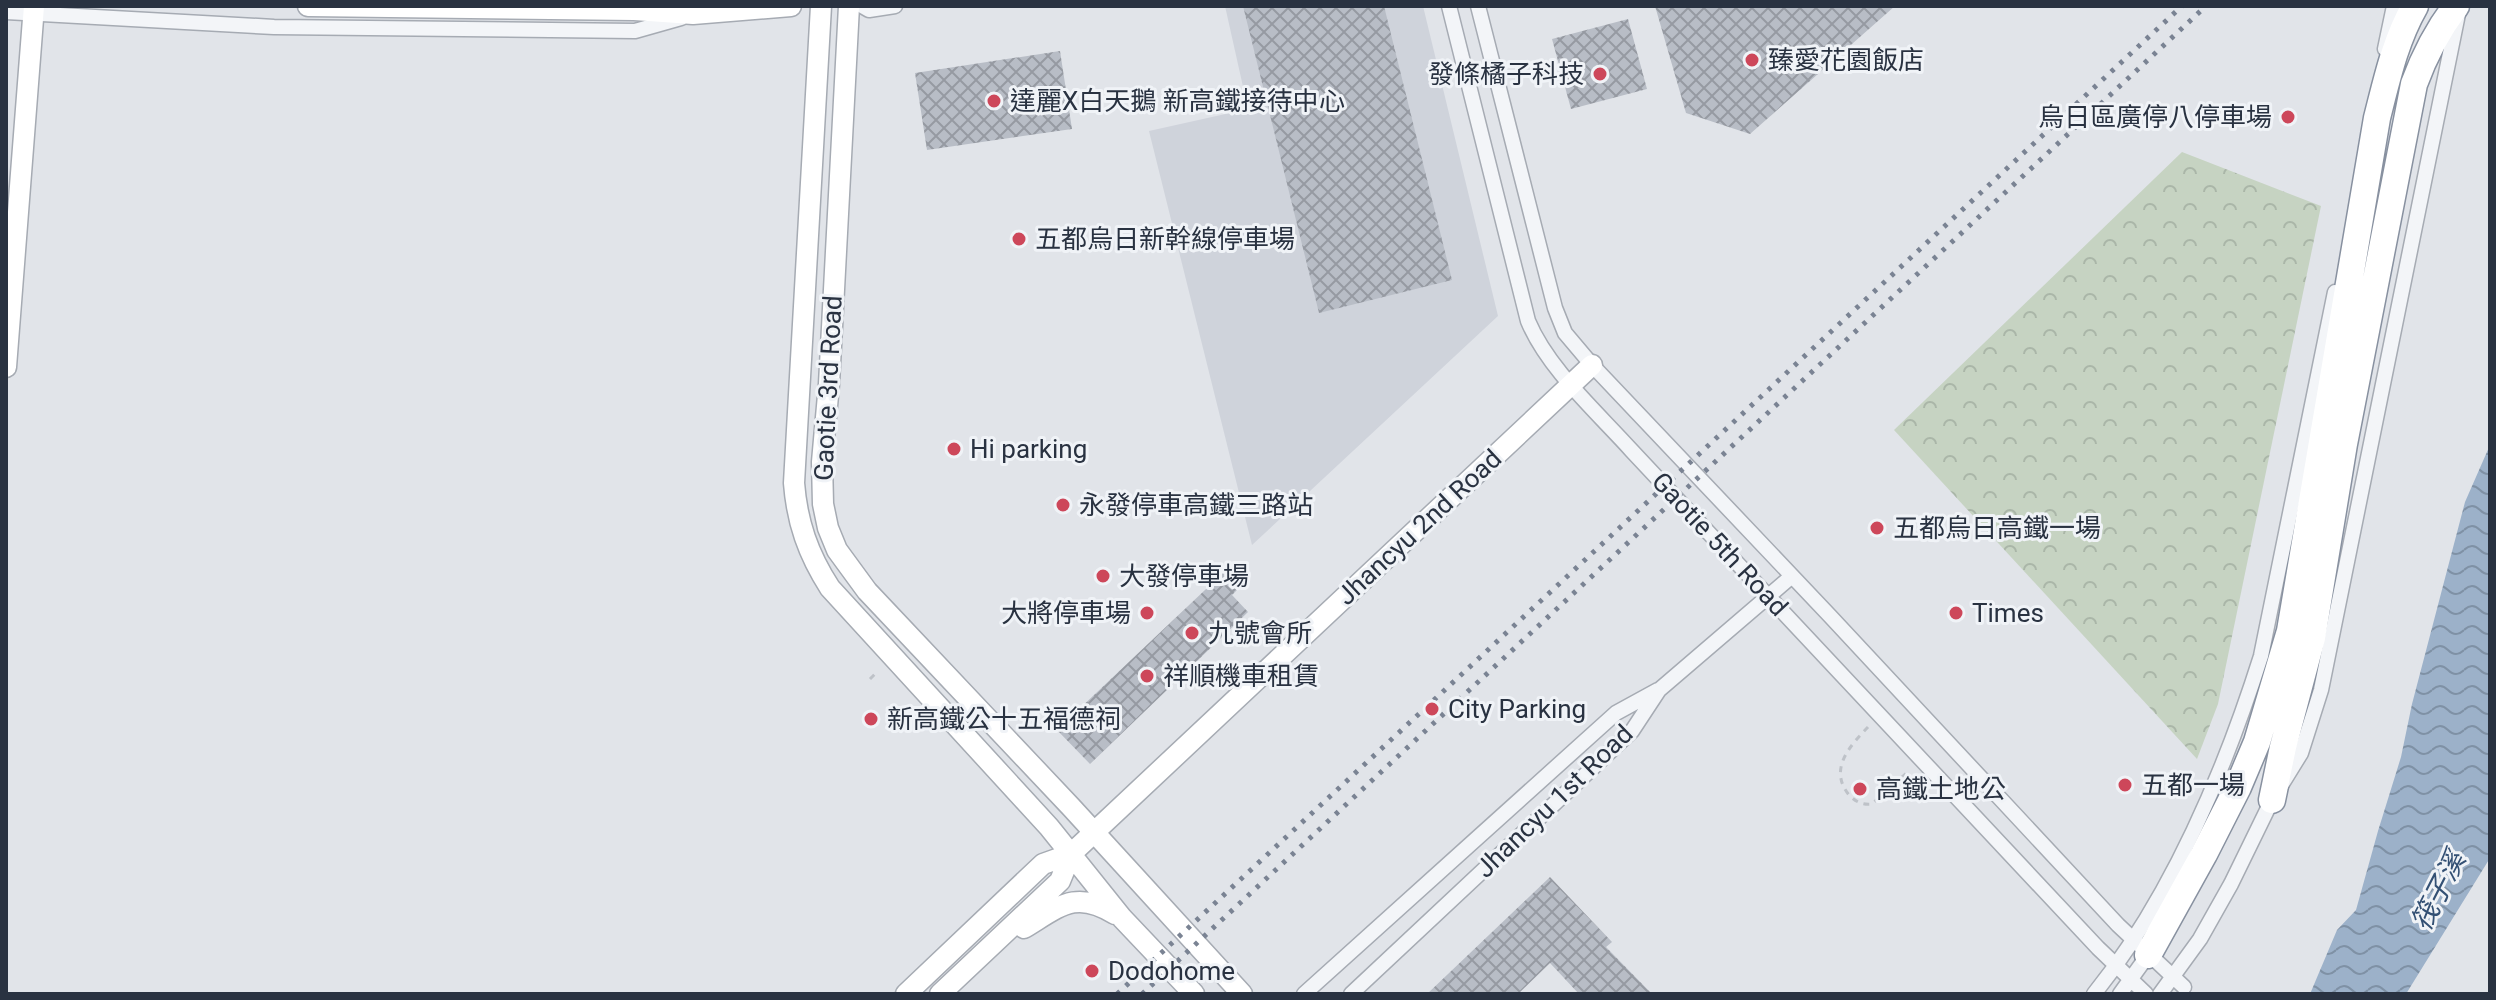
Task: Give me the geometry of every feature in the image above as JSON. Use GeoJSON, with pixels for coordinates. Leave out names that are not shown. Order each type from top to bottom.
{"type":"FeatureCollection","features":[{"type":"Feature","properties":{"kind":"highway"},"geometry":{"type":"LineString","coordinates":[[2272,800],[2312,638],[2333,442],[2377,118],[2391,61],[2415,6]]}},
{"type":"Feature","properties":{"kind":"highway"},"geometry":{"type":"LineString","coordinates":[[2140,947],[2204,854],[2257,742],[2290,631],[2414,84],[2426,50],[2439,28],[2458,6]]}},
{"type":"Feature","properties":{"kind":"street"},"geometry":{"type":"LineString","coordinates":[[308,6],[634,10],[693,14],[791,6]]}},
{"type":"Feature","properties":{"kind":"street","name":"Gaotie 3rd Road"},"geometry":{"type":"LineString","coordinates":[[821,6],[794,483],[796,512],[803,537],[830,588],[1071,854],[1122,918],[1188,991]]}},
{"type":"Feature","properties":{"kind":"street","name":"Gaotie 3rd Road"},"geometry":{"type":"LineString","coordinates":[[849,6],[822,462],[823,504],[828,528],[837,550],[867,591],[1242,994]]}},
{"type":"Feature","properties":{"kind":"street"},"geometry":{"type":"LineString","coordinates":[[862,6],[869,10],[895,6]]}},
{"type":"Feature","properties":{"kind":"street","name":"Gaotie 5th Road"},"geometry":{"type":"LineString","coordinates":[[1449,6],[1528,321],[1536,340],[1571,384],[1768,597],[2115,965],[2146,994]]}},
{"type":"Feature","properties":{"kind":"street","name":"Gaotie 5th Road"},"geometry":{"type":"LineString","coordinates":[[1478,6],[1555,308],[1565,333],[2179,986]]}},
{"type":"Feature","properties":{"kind":"street"},"geometry":{"type":"LineString","coordinates":[[2120,994],[2130,980],[2140,947],[2200,816],[2249,695],[2261,656],[2394,6]]}},
{"type":"Feature","properties":{"kind":"street"},"geometry":{"type":"LineString","coordinates":[[2160,994],[2179,986],[2272,800],[2301,753],[2321,690],[2458,6]]}},
{"type":"Feature","properties":{"kind":"street"},"geometry":{"type":"LineString","coordinates":[[6,12],[34,10],[274,27],[635,31],[693,14]]}},
{"type":"Feature","properties":{"kind":"street"},"geometry":{"type":"LineString","coordinates":[[6,367],[34,10]]}},
{"type":"Feature","properties":{"kind":"street","name":"Jhancyu 2nd Road"},"geometry":{"type":"LineString","coordinates":[[1071,854],[1592,365]]}},
{"type":"Feature","properties":{"kind":"street","name":"Jhancyu 1st Road"},"geometry":{"type":"LineString","coordinates":[[1351,994],[1632,731],[1659,690],[1792,576]]}},
{"type":"Feature","properties":{"kind":"street"},"geometry":{"type":"LineString","coordinates":[[1304,994],[1616,713],[1659,690]]}},
{"type":"Feature","properties":{"kind":"street"},"geometry":{"type":"LineString","coordinates":[[940,994],[1060,881],[1071,854]]}},
{"type":"Feature","properties":{"kind":"street"},"geometry":{"type":"LineString","coordinates":[[906,994],[1043,864],[1071,854]]}},
{"type":"Feature","properties":{"kind":"street"},"geometry":{"type":"LineString","coordinates":[[988,949],[1061,905],[1087,902],[1122,918]]}},
{"type":"Feature","properties":{"kind":"street"},"geometry":{"type":"LineString","coordinates":[[2094,994],[2115,965],[2140,947]]}},
{"type":"Feature","properties":{"kind":"path"},"geometry":{"type":"LineString","coordinates":[[870,679],[878,671]]}},
{"type":"Feature","properties":{"kind":"path"},"geometry":{"type":"LineString","coordinates":[[1869,726],[1841,761],[1841,778],[1850,796],[1857,802],[1872,804],[1910,770]]}},
{"type":"Feature","properties":{"kind":"shaded area"},"geometry":{"type":"Polygon","coordinates":[[[1225,6],[1423,6],[1498,316],[1252,545],[1149,131],[1248,109],[1225,6]]]}},
{"type":"Feature","properties":{"kind":"green space"},"geometry":{"type":"Polygon","coordinates":[[[2182,152],[2321,206],[2218,704],[2197,759],[1894,430],[2182,152]]]}},
{"type":"Feature","properties":{"kind":"water","name":"筏子溪"},"geometry":{"type":"Polygon","coordinates":[[[2490,445],[2490,858],[2406,994],[2310,994],[2337,930],[2356,910],[2401,757],[2465,502],[2490,445]]]}},
{"type":"Feature","properties":{"kind":"building"},"geometry":{"type":"Polygon","coordinates":[[[1243,6],[1384,6],[1452,280],[1319,313],[1243,6]]]}},
{"type":"Feature","properties":{"kind":"building","name":"臻愛花園飯店"},"geometry":{"type":"Polygon","coordinates":[[[1655,6],[1895,6],[1750,134],[1686,113],[1655,6]]]}},
{"type":"Feature","properties":{"kind":"building"},"geometry":{"type":"Polygon","coordinates":[[[1628,19],[1647,89],[1571,109],[1552,39],[1628,19]]]}},
{"type":"Feature","properties":{"kind":"building","name":"達麗X白天鵝 新高鐵接待中心"},"geometry":{"type":"Polygon","coordinates":[[[1060,51],[1072,129],[927,150],[915,73],[1060,51]]]}},
{"type":"Feature","properties":{"kind":"building"},"geometry":{"type":"Polygon","coordinates":[[[1224,572],[1239,588],[1232,595],[1248,612],[1090,764],[1057,730],[1224,572]]]}},
{"type":"Feature","properties":{"kind":"building"},"geometry":{"type":"Polygon","coordinates":[[[1550,877],[1612,942],[1606,947],[1652,994],[1579,994],[1550,963],[1518,994],[1427,994],[1550,877]]]}},
{"type":"Feature","properties":{"kind":"railway"},"geometry":{"type":"LineString","coordinates":[[1117,994],[2182,6]]}},
{"type":"Feature","properties":{"kind":"railway"},"geometry":{"type":"LineString","coordinates":[[1142,994],[2206,6]]}},
{"type":"Feature","properties":{"kind":"place","name":"臻愛花園飯店"},"geometry":{"type":"Point","coordinates":[1752,60]}},
{"type":"Feature","properties":{"kind":"place","name":"發條橘子科技"},"geometry":{"type":"Point","coordinates":[1600,74]}},
{"type":"Feature","properties":{"kind":"place","name":"達麗X白天鵝 新高鐵接待中心"},"geometry":{"type":"Point","coordinates":[994,101]}},
{"type":"Feature","properties":{"kind":"place","name":"烏日區廣停八停車場"},"geometry":{"type":"Point","coordinates":[2288,117]}},
{"type":"Feature","properties":{"kind":"place","name":"五都烏日新幹線停車場"},"geometry":{"type":"Point","coordinates":[1019,239]}},
{"type":"Feature","properties":{"kind":"place","name":"Hi parking"},"geometry":{"type":"Point","coordinates":[954,449]}},
{"type":"Feature","properties":{"kind":"place","name":"永發停車高鐵三路站"},"geometry":{"type":"Point","coordinates":[1063,505]}},
{"type":"Feature","properties":{"kind":"place","name":"五都烏日高鐵一場"},"geometry":{"type":"Point","coordinates":[1877,528]}},
{"type":"Feature","properties":{"kind":"place","name":"大發停車場"},"geometry":{"type":"Point","coordinates":[1103,576]}},
{"type":"Feature","properties":{"kind":"place","name":"大將停車場"},"geometry":{"type":"Point","coordinates":[1147,613]}},
{"type":"Feature","properties":{"kind":"place","name":"Times"},"geometry":{"type":"Point","coordinates":[1956,613]}},
{"type":"Feature","properties":{"kind":"place","name":"九號會所"},"geometry":{"type":"Point","coordinates":[1192,633]}},
{"type":"Feature","properties":{"kind":"place","name":"祥順機車租賃"},"geometry":{"type":"Point","coordinates":[1147,676]}},
{"type":"Feature","properties":{"kind":"place","name":"City Parking"},"geometry":{"type":"Point","coordinates":[1432,709]}},
{"type":"Feature","properties":{"kind":"place","name":"新高鐵公十五福德祠"},"geometry":{"type":"Point","coordinates":[871,719]}},
{"type":"Feature","properties":{"kind":"place","name":"五都一場"},"geometry":{"type":"Point","coordinates":[2125,785]}},
{"type":"Feature","properties":{"kind":"place","name":"高鐵土地公"},"geometry":{"type":"Point","coordinates":[1860,789]}},
{"type":"Feature","properties":{"kind":"place","name":"Dodohome"},"geometry":{"type":"Point","coordinates":[1092,971]}}]}
